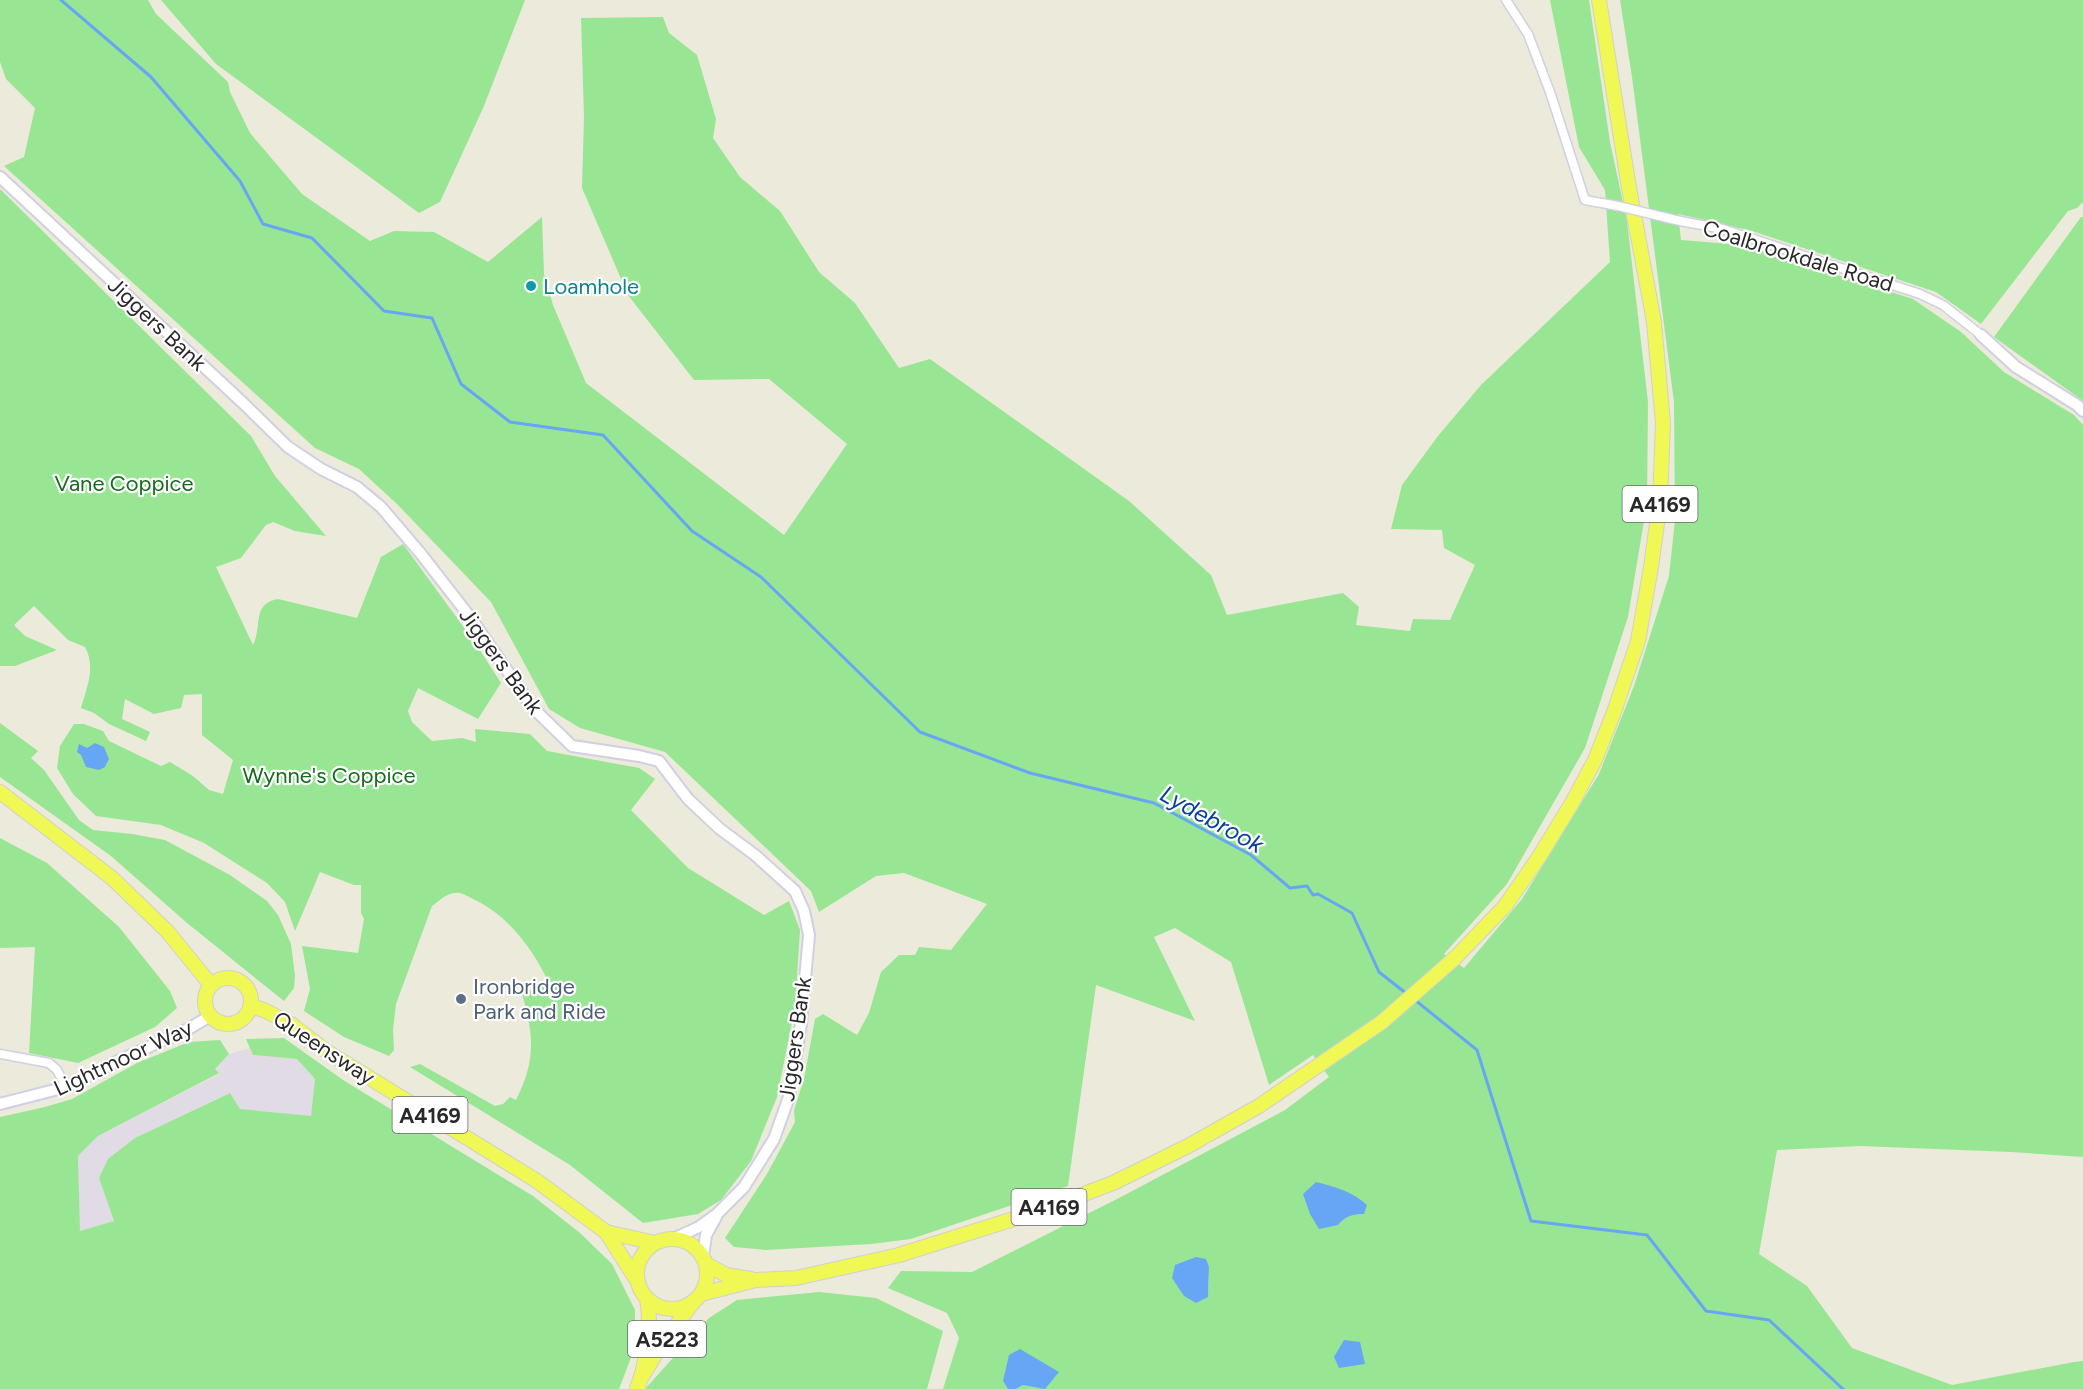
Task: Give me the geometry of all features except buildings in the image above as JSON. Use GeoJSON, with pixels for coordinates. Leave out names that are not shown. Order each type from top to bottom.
{"type":"FeatureCollection","features":[{"type":"Feature","properties":{"kind":"main road","name":"A4169"},"geometry":{"type":"LineString","coordinates":[[705,1260],[726,1275],[756,1280],[796,1278],[899,1255],[1039,1211],[1113,1183],[1188,1146],[1239,1117],[1382,1022],[1455,958],[1505,906],[1572,803],[1594,760],[1614,712],[1638,641],[1652,567],[1660,502],[1663,423],[1654,322],[1621,141],[1599,0]]}},
{"type":"Feature","properties":{"kind":"main road"},"geometry":{"type":"LineString","coordinates":[[0,792],[112,878],[167,931],[211,985]]}},
{"type":"Feature","properties":{"kind":"main road"},"geometry":{"type":"LineString","coordinates":[[224,979],[239,981],[249,992],[250,1006],[244,1018],[232,1024],[220,1023],[210,1016],[205,997],[211,985],[224,979]]}},
{"type":"Feature","properties":{"kind":"main road","name":"Queensway"},"geometry":{"type":"LineString","coordinates":[[250,1006],[264,1010],[291,1024],[326,1051],[537,1181],[606,1232],[638,1282]]}},
{"type":"Feature","properties":{"kind":"main road","name":"Queensway"},"geometry":{"type":"LineString","coordinates":[[606,1232],[655,1243]]}},
{"type":"Feature","properties":{"kind":"main road"},"geometry":{"type":"LineString","coordinates":[[675,1238],[686,1241],[696,1247],[705,1260],[708,1275],[706,1285],[698,1297],[686,1306],[675,1309],[655,1304],[647,1298],[638,1282],[637,1271],[640,1260],[646,1250],[655,1243],[675,1238]]}},
{"type":"Feature","properties":{"kind":"main road","name":"A4169"},"geometry":{"type":"LineString","coordinates":[[698,1297],[756,1280]]}},
{"type":"Feature","properties":{"kind":"main road","name":"A5223"},"geometry":{"type":"LineString","coordinates":[[639,1384],[658,1350],[698,1297]]}},
{"type":"Feature","properties":{"kind":"main road","name":"A5223"},"geometry":{"type":"LineString","coordinates":[[639,1384],[649,1346],[647,1298]]}},
{"type":"Feature","properties":{"kind":"street","name":"Coalbrookdale Road"},"geometry":{"type":"LineString","coordinates":[[1506,0],[1528,34],[1550,92],[1585,200],[1723,229],[1920,294],[1943,305],[2016,367],[2078,405],[2083,411]]}},
{"type":"Feature","properties":{"kind":"street","name":"Jiggers Bank"},"geometry":{"type":"LineString","coordinates":[[0,177],[288,447],[321,469],[357,488],[381,507],[470,617],[533,708],[572,746],[659,761],[688,799],[720,829],[756,855],[795,891],[804,911],[809,935],[801,1024],[789,1097],[774,1139],[744,1187],[717,1214],[699,1227],[675,1238]]}},
{"type":"Feature","properties":{"kind":"street","name":"Lightmoor Way"},"geometry":{"type":"LineString","coordinates":[[0,1104],[66,1088],[210,1016]]}},
{"type":"Feature","properties":{"kind":"street"},"geometry":{"type":"LineString","coordinates":[[0,1054],[49,1063],[57,1070],[66,1088]]}},
{"type":"Feature","properties":{"kind":"street","name":"Jiggers Bank"},"geometry":{"type":"LineString","coordinates":[[705,1260],[706,1235],[717,1214]]}},
{"type":"Feature","properties":{"kind":"shaded area"},"geometry":{"type":"Polygon","coordinates":[[[250,1048],[253,1055],[297,1059],[315,1079],[311,1117],[240,1109],[229,1093],[135,1138],[99,1178],[114,1221],[80,1231],[78,1156],[98,1136],[219,1074],[215,1069],[229,1054],[250,1048]]]}},
{"type":"Feature","properties":{"kind":"green space"},"geometry":{"type":"Polygon","coordinates":[[[0,0],[148,0],[156,14],[228,82],[230,92],[250,133],[302,194],[370,241],[394,231],[434,232],[488,262],[542,217],[544,274],[553,305],[586,383],[784,535],[847,444],[769,379],[694,380],[628,295],[582,188],[584,117],[581,18],[663,17],[669,33],[697,55],[716,119],[713,138],[740,177],[780,211],[819,272],[855,303],[899,368],[930,359],[1129,501],[1211,575],[1227,615],[1343,593],[1359,607],[1356,625],[1410,631],[1413,619],[1450,620],[1475,565],[1444,548],[1442,530],[1391,529],[1402,485],[1438,436],[1481,385],[1610,262],[1605,190],[1579,147],[1550,0],[1589,0],[1610,142],[1627,221],[1648,402],[1647,503],[1628,617],[1585,748],[1507,884],[1444,954],[1464,968],[1522,899],[1599,774],[1634,686],[1669,576],[1675,520],[1674,402],[1620,0],[2083,0],[2083,202],[2077,208],[2068,211],[1981,324],[1936,292],[1752,231],[1678,214],[1681,240],[1742,245],[1913,299],[1961,332],[2004,372],[2074,415],[2083,425],[2083,1157],[1860,1146],[1777,1150],[1759,1254],[1807,1286],[1852,1348],[1952,1385],[2083,1361],[2083,1389],[1044,1389],[1003,1381],[1008,1389],[943,1389],[959,1338],[947,1313],[888,1288],[901,1271],[972,1272],[1119,1198],[1285,1110],[1329,1077],[1313,1055],[1269,1085],[1231,962],[1175,928],[1154,937],[1195,1021],[1096,985],[1068,1186],[911,1239],[871,1244],[766,1250],[734,1247],[725,1238],[767,1174],[795,1122],[794,1110],[804,1079],[815,1019],[823,1014],[857,1035],[869,1013],[881,972],[899,955],[915,955],[919,947],[951,950],[987,904],[904,873],[876,876],[819,912],[811,891],[665,752],[580,728],[549,709],[491,602],[397,504],[359,469],[315,448],[4,166],[24,157],[35,108],[6,79],[0,62],[0,0]],[[1175,1265],[1208,1297],[1209,1267],[1175,1265]]]}},
{"type":"Feature","properties":{"kind":"green space"},"geometry":{"type":"Polygon","coordinates":[[[161,0],[525,0],[484,106],[440,202],[419,213],[216,64],[161,0]]]}},
{"type":"Feature","properties":{"kind":"green space"},"geometry":{"type":"Polygon","coordinates":[[[0,189],[251,436],[275,476],[326,536],[295,531],[273,522],[266,525],[241,558],[216,567],[253,645],[261,610],[264,605],[278,599],[357,618],[381,557],[403,544],[476,644],[501,683],[478,719],[418,688],[408,711],[412,722],[432,741],[462,738],[476,742],[475,729],[530,734],[547,751],[639,768],[655,779],[631,810],[688,868],[764,915],[789,901],[800,930],[795,1007],[777,1097],[751,1161],[721,1200],[698,1214],[643,1223],[570,1165],[410,1067],[420,1064],[495,1106],[503,1104],[510,1097],[516,1100],[527,1073],[531,1048],[529,1022],[522,994],[549,983],[518,934],[486,906],[463,894],[452,893],[432,906],[396,1004],[393,1030],[394,1050],[389,1056],[344,1037],[304,1011],[310,989],[302,946],[358,953],[364,919],[361,913],[361,885],[354,885],[320,872],[295,931],[285,902],[267,883],[204,843],[161,825],[96,816],[73,794],[57,768],[60,746],[74,724],[84,724],[103,731],[109,741],[161,766],[170,762],[193,776],[209,790],[223,794],[233,760],[202,735],[202,694],[184,695],[181,708],[154,714],[125,699],[122,719],[150,732],[146,741],[81,708],[90,670],[85,647],[68,640],[34,606],[14,625],[25,636],[57,650],[15,666],[0,666],[0,189]]]}},
{"type":"Feature","properties":{"kind":"green space"},"geometry":{"type":"Polygon","coordinates":[[[2083,217],[2083,401],[1994,337],[2083,217]]]}},
{"type":"Feature","properties":{"kind":"green space"},"geometry":{"type":"Polygon","coordinates":[[[0,723],[38,751],[31,758],[44,770],[79,820],[93,830],[165,840],[230,875],[267,901],[278,915],[291,944],[295,976],[294,988],[284,1001],[187,923],[111,856],[0,777],[0,723]]]}},
{"type":"Feature","properties":{"kind":"green space"},"geometry":{"type":"Polygon","coordinates":[[[0,838],[47,863],[119,927],[170,991],[177,1008],[155,1027],[78,1063],[29,1053],[35,947],[0,948],[0,838]]]}},
{"type":"Feature","properties":{"kind":"green space"},"geometry":{"type":"Polygon","coordinates":[[[284,1038],[343,1080],[533,1196],[580,1233],[612,1264],[635,1310],[635,1347],[619,1389],[0,1389],[0,1117],[72,1099],[137,1063],[189,1042],[220,1040],[229,1054],[215,1069],[219,1073],[98,1136],[78,1156],[80,1231],[114,1221],[99,1178],[108,1159],[135,1138],[230,1093],[240,1109],[311,1116],[315,1079],[297,1059],[253,1055],[246,1039],[284,1038]]]}},
{"type":"Feature","properties":{"kind":"green space"},"geometry":{"type":"Polygon","coordinates":[[[819,1292],[876,1298],[943,1331],[927,1389],[645,1389],[709,1318],[737,1300],[819,1292]]]}},
{"type":"Feature","properties":{"kind":"green space"},"geometry":{"type":"Polygon","coordinates":[[[1023,1385],[1044,1389],[1016,1389],[1023,1385]]]}},
{"type":"Feature","properties":{"kind":"water"},"geometry":{"type":"Polygon","coordinates":[[[95,743],[104,747],[109,759],[105,767],[99,770],[86,767],[81,755],[77,752],[79,744],[87,748],[95,743]]]}},
{"type":"Feature","properties":{"kind":"water"},"geometry":{"type":"Polygon","coordinates":[[[1316,1182],[1355,1196],[1367,1205],[1364,1214],[1350,1216],[1338,1225],[1319,1229],[1310,1214],[1303,1194],[1316,1182]]]}},
{"type":"Feature","properties":{"kind":"water"},"geometry":{"type":"Polygon","coordinates":[[[1196,1257],[1206,1259],[1209,1267],[1208,1297],[1196,1303],[1184,1296],[1172,1278],[1175,1265],[1196,1257]]]}},
{"type":"Feature","properties":{"kind":"water"},"geometry":{"type":"Polygon","coordinates":[[[1344,1340],[1360,1342],[1365,1364],[1339,1368],[1334,1357],[1344,1340]]]}},
{"type":"Feature","properties":{"kind":"water"},"geometry":{"type":"Polygon","coordinates":[[[1020,1349],[1059,1372],[1045,1389],[1023,1385],[1016,1389],[1008,1389],[1003,1381],[1009,1355],[1020,1349]]]}},
{"type":"Feature","properties":{"kind":"waterway"},"geometry":{"type":"LineString","coordinates":[[61,0],[151,77],[240,181],[263,224],[312,238],[384,311],[432,318],[461,384],[510,422],[603,435],[692,531],[761,577],[920,732],[1030,773],[1154,803],[1251,855],[1290,888],[1307,886],[1313,895],[1318,894],[1352,913],[1379,972],[1407,994]]}},
{"type":"Feature","properties":{"kind":"waterway","name":"Lydebrook"},"geometry":{"type":"LineString","coordinates":[[1415,1000],[1477,1050],[1531,1221],[1647,1235],[1706,1311],[1769,1320],[1843,1389]]}},
{"type":"Feature","properties":{"kind":"place","name":"Loamhole"},"geometry":{"type":"Point","coordinates":[531,286]}},
{"type":"Feature","properties":{"kind":"place","name":"Ironbridge Park and Ride"},"geometry":{"type":"Point","coordinates":[461,999]}},
{"type":"Feature","properties":{"kind":"park label","name":"Vane Coppice"},"geometry":{"type":"Point","coordinates":[124,483]}},
{"type":"Feature","properties":{"kind":"park label","name":"Wynne's Coppice"},"geometry":{"type":"Point","coordinates":[329,775]}}]}
